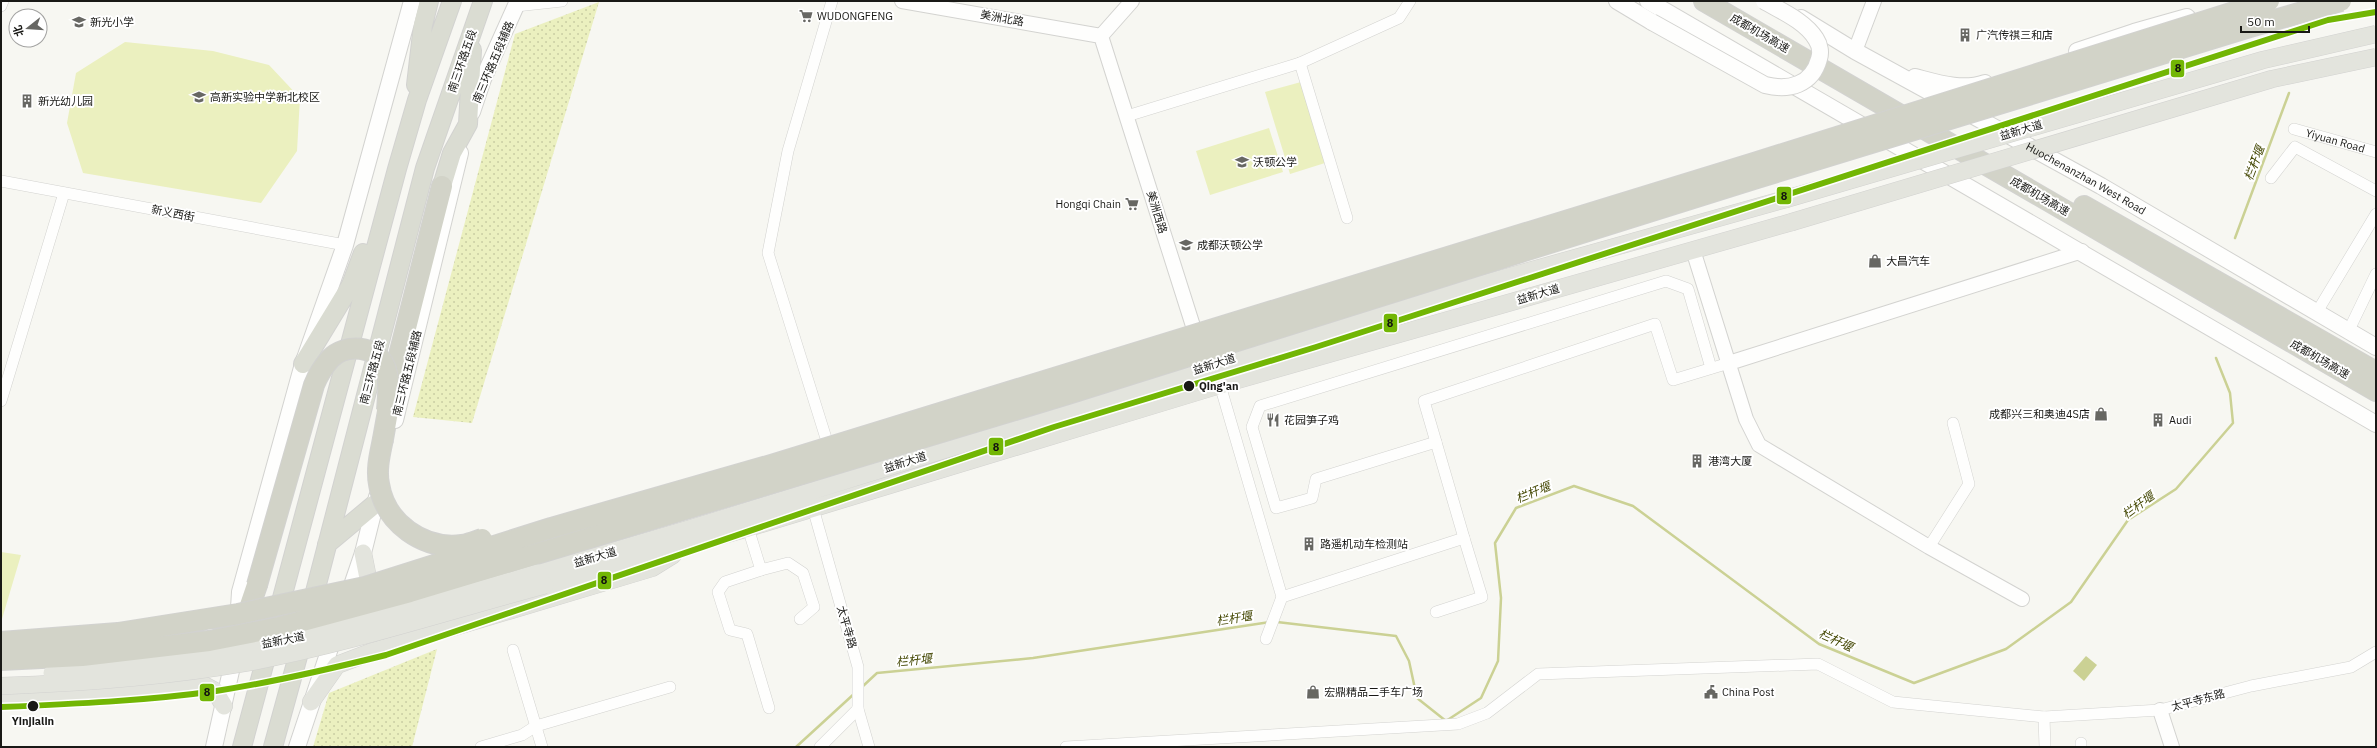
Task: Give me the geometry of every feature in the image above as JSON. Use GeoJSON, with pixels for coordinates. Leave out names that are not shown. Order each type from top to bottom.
{"type":"FeatureCollection","features":[{"type":"Feature","properties":{"kind":"highway"},"geometry":{"type":"LineString","coordinates":[[414,113],[418,61],[429,1]]}},
{"type":"Feature","properties":{"kind":"highway"},"geometry":{"type":"LineString","coordinates":[[242,747],[397,169],[414,113],[452,1]]}},
{"type":"Feature","properties":{"kind":"highway","name":"南三环路五段"},"geometry":{"type":"LineString","coordinates":[[273,747],[425,168],[484,1]]}},
{"type":"Feature","properties":{"kind":"highway","name":"成都机场高速"},"geometry":{"type":"LineString","coordinates":[[1704,1],[2376,391]]}},
{"type":"Feature","properties":{"kind":"highway","name":"成都机场高速"},"geometry":{"type":"LineString","coordinates":[[1729,1],[2376,372]]}},
{"type":"Feature","properties":{"kind":"highway"},"geometry":{"type":"LineString","coordinates":[[2199,21],[2246,1]]}},
{"type":"Feature","properties":{"kind":"highway"},"geometry":{"type":"LineString","coordinates":[[1,642],[63,639],[118,633],[238,614],[364,587],[551,528],[801,456],[1738,167],[2199,21],[2269,1]]}},
{"type":"Feature","properties":{"kind":"highway"},"geometry":{"type":"LineString","coordinates":[[1,660],[82,656],[209,641],[280,627],[410,592],[1076,392],[1757,178],[2250,27],[2341,1]]}},
{"type":"Feature","properties":{"kind":"highway"},"geometry":{"type":"LineString","coordinates":[[474,26],[468,124],[452,153],[442,186],[387,410],[379,462],[379,485],[383,501],[390,513],[411,533],[420,539],[437,544],[461,545],[521,529],[551,528]]}},
{"type":"Feature","properties":{"kind":"highway"},"geometry":{"type":"LineString","coordinates":[[303,364],[351,285],[397,169]]}},
{"type":"Feature","properties":{"kind":"highway"},"geometry":{"type":"LineString","coordinates":[[237,642],[258,585],[314,385],[320,372],[331,358],[339,353],[356,348],[372,352],[380,358],[386,371],[388,391],[387,410]]}},
{"type":"Feature","properties":{"kind":"highway"},"geometry":{"type":"LineString","coordinates":[[327,544],[375,504]]}},
{"type":"Feature","properties":{"kind":"main road"},"geometry":{"type":"LineString","coordinates":[[214,747],[237,642],[240,592],[303,364],[345,245],[412,1]]}},
{"type":"Feature","properties":{"kind":"main road"},"geometry":{"type":"LineString","coordinates":[[1617,1],[1765,85],[1774,87],[1795,86],[1812,76],[1817,68],[1820,55],[1819,46],[1811,32],[1801,23],[1764,1]]}},
{"type":"Feature","properties":{"kind":"main road"},"geometry":{"type":"LineString","coordinates":[[1648,1],[2082,251],[2376,424]]}},
{"type":"Feature","properties":{"kind":"main road","name":"Huochenanzhan West Road"},"geometry":{"type":"LineString","coordinates":[[1773,1],[1855,51],[2101,186],[2317,312],[2348,332],[2376,347]]}},
{"type":"Feature","properties":{"kind":"main road"},"geometry":{"type":"LineString","coordinates":[[1889,70],[1945,85],[1974,87],[2134,32],[2246,1]]}},
{"type":"Feature","properties":{"kind":"main road","name":"南三环路五段辅路"},"geometry":{"type":"LineString","coordinates":[[297,747],[311,702],[363,553],[468,124],[483,79],[517,4]]}},
{"type":"Feature","properties":{"kind":"main road","name":"益新大道"},"geometry":{"type":"LineString","coordinates":[[1,686],[109,680],[245,662],[331,644],[541,579],[690,537],[840,483],[1206,367],[1443,295],[1786,199],[2263,60],[2376,34]]}},
{"type":"Feature","properties":{"kind":"main road","name":"益新大道"},"geometry":{"type":"LineString","coordinates":[[690,537],[748,528],[1220,385],[1792,222],[2272,79],[2376,57]]}},
{"type":"Feature","properties":{"kind":"main road"},"geometry":{"type":"LineString","coordinates":[[311,702],[337,665],[371,652],[470,621],[652,568],[690,537],[670,525],[413,599],[395,599],[383,593],[368,578],[363,553]]}},
{"type":"Feature","properties":{"kind":"main road","name":"益新大道"},"geometry":{"type":"LineString","coordinates":[[1,676],[110,668],[207,655],[307,636],[541,579]]}},
{"type":"Feature","properties":{"kind":"main road"},"geometry":{"type":"LineString","coordinates":[[1,699],[103,694],[167,685],[202,684],[215,691],[224,706]]}},
{"type":"Feature","properties":{"kind":"street"},"geometry":{"type":"LineString","coordinates":[[1,6],[3,1]]}},
{"type":"Feature","properties":{"kind":"street"},"geometry":{"type":"LineString","coordinates":[[517,4],[562,1]]}},
{"type":"Feature","properties":{"kind":"street"},"geometry":{"type":"LineString","coordinates":[[832,1],[788,151],[768,253],[840,483]]}},
{"type":"Feature","properties":{"kind":"street","name":"美洲北路"},"geometry":{"type":"LineString","coordinates":[[902,1],[1101,36]]}},
{"type":"Feature","properties":{"kind":"street"},"geometry":{"type":"LineString","coordinates":[[1101,36],[1132,1]]}},
{"type":"Feature","properties":{"kind":"street"},"geometry":{"type":"LineString","coordinates":[[1127,116],[1300,64],[1399,18],[1410,1]]}},
{"type":"Feature","properties":{"kind":"street"},"geometry":{"type":"LineString","coordinates":[[1855,51],[1874,1]]}},
{"type":"Feature","properties":{"kind":"street","name":"美洲西路"},"geometry":{"type":"LineString","coordinates":[[1101,36],[1206,367],[1220,385]]}},
{"type":"Feature","properties":{"kind":"street"},"geometry":{"type":"LineString","coordinates":[[1300,64],[1347,218]]}},
{"type":"Feature","properties":{"kind":"street","name":"Yiyuan Road"},"geometry":{"type":"LineString","coordinates":[[2294,129],[2376,152]]}},
{"type":"Feature","properties":{"kind":"street"},"geometry":{"type":"LineString","coordinates":[[2271,178],[2295,148],[2376,191]]}},
{"type":"Feature","properties":{"kind":"street","name":"新义西街"},"geometry":{"type":"LineString","coordinates":[[1,181],[345,245]]}},
{"type":"Feature","properties":{"kind":"street"},"geometry":{"type":"LineString","coordinates":[[1,401],[64,193]]}},
{"type":"Feature","properties":{"kind":"street"},"geometry":{"type":"LineString","coordinates":[[2317,312],[2376,214]]}},
{"type":"Feature","properties":{"kind":"street"},"geometry":{"type":"LineString","coordinates":[[1693,250],[1746,419],[1759,445],[1929,547],[2022,599]]}},
{"type":"Feature","properties":{"kind":"street"},"geometry":{"type":"LineString","coordinates":[[1436,612],[1482,597],[1424,401],[1655,324],[1673,380],[2082,251]]}},
{"type":"Feature","properties":{"kind":"street"},"geometry":{"type":"LineString","coordinates":[[2348,332],[2376,274]]}},
{"type":"Feature","properties":{"kind":"street"},"geometry":{"type":"LineString","coordinates":[[1436,442],[1316,479],[1312,498],[1276,508],[1252,427],[1260,406],[1666,281],[1688,289],[1711,368]]}},
{"type":"Feature","properties":{"kind":"street"},"geometry":{"type":"LineString","coordinates":[[1220,385],[1282,597],[1266,639]]}},
{"type":"Feature","properties":{"kind":"street"},"geometry":{"type":"LineString","coordinates":[[1929,547],[1969,484],[1952,423]]}},
{"type":"Feature","properties":{"kind":"street","name":"太平寺路"},"geometry":{"type":"LineString","coordinates":[[813,508],[858,667],[858,703],[869,747]]}},
{"type":"Feature","properties":{"kind":"street"},"geometry":{"type":"LineString","coordinates":[[748,528],[761,570]]}},
{"type":"Feature","properties":{"kind":"street"},"geometry":{"type":"LineString","coordinates":[[1282,597],[1464,538]]}},
{"type":"Feature","properties":{"kind":"street"},"geometry":{"type":"LineString","coordinates":[[769,708],[748,634],[730,630],[718,592],[725,582],[788,563],[803,573],[814,607],[800,619]]}},
{"type":"Feature","properties":{"kind":"street"},"geometry":{"type":"LineString","coordinates":[[513,650],[542,747]]}},
{"type":"Feature","properties":{"kind":"street","name":"太平寺东路"},"geometry":{"type":"LineString","coordinates":[[1066,747],[1458,724],[1487,713],[1538,674],[1818,664],[1893,702],[2044,716],[2160,710],[2251,686],[2351,667],[2376,652]]}},
{"type":"Feature","properties":{"kind":"street"},"geometry":{"type":"LineString","coordinates":[[481,747],[499,744],[522,735],[536,726],[670,687]]}},
{"type":"Feature","properties":{"kind":"street"},"geometry":{"type":"LineString","coordinates":[[820,747],[858,703]]}},
{"type":"Feature","properties":{"kind":"street"},"geometry":{"type":"LineString","coordinates":[[2160,710],[2172,747]]}},
{"type":"Feature","properties":{"kind":"street"},"geometry":{"type":"LineString","coordinates":[[2044,716],[2045,747]]}},
{"type":"Feature","properties":{"kind":"shaded area"},"geometry":{"type":"Polygon","coordinates":[[[599,2],[472,423],[413,417],[515,34],[599,2]]]}},
{"type":"Feature","properties":{"kind":"shaded area"},"geometry":{"type":"Polygon","coordinates":[[[125,42],[213,51],[269,65],[300,98],[297,151],[261,203],[83,173],[67,123],[76,73],[125,42]]]}},
{"type":"Feature","properties":{"kind":"shaded area"},"geometry":{"type":"Polygon","coordinates":[[[1301,82],[1325,163],[1290,174],[1265,92],[1301,82]]]}},
{"type":"Feature","properties":{"kind":"shaded area"},"geometry":{"type":"Polygon","coordinates":[[[1269,128],[1283,172],[1210,195],[1196,151],[1269,128]]]}},
{"type":"Feature","properties":{"kind":"shaded area"},"geometry":{"type":"Polygon","coordinates":[[[1,552],[21,555],[2,619],[1,619],[1,552]]]}},
{"type":"Feature","properties":{"kind":"shaded area"},"geometry":{"type":"Polygon","coordinates":[[[437,649],[412,747],[313,747],[329,693],[437,649]]]}},
{"type":"Feature","properties":{"kind":"shaded area"},"geometry":{"type":"Polygon","coordinates":[[[2086,656],[2097,665],[2084,681],[2073,671],[2086,656]]]}},
{"type":"Feature","properties":{"kind":"waterway","name":"栏杆堰"},"geometry":{"type":"LineString","coordinates":[[2235,238],[2289,93]]}},
{"type":"Feature","properties":{"kind":"waterway","name":"栏杆堰"},"geometry":{"type":"LineString","coordinates":[[1277,622],[1396,636],[1409,661],[1417,698],[1446,721],[1481,698],[1498,661],[1501,598],[1495,543],[1516,508],[1574,486],[1633,506],[1819,644],[1914,683],[2006,649],[2071,602],[2128,520],[2176,489],[2233,423],[2230,393],[2216,358]]}},
{"type":"Feature","properties":{"kind":"waterway","name":"栏杆堰"},"geometry":{"type":"LineString","coordinates":[[862,687],[877,673],[1033,658],[1270,622]]}},
{"type":"Feature","properties":{"kind":"waterway","name":"栏杆堰"},"geometry":{"type":"LineString","coordinates":[[796,747],[855,693]]}},
{"type":"Feature","properties":{"kind":"transit line","name":"8"},"geometry":{"type":"LineString","coordinates":[[1,707],[136,700],[216,691],[302,675],[386,655],[1054,427],[1316,347],[2328,20],[2376,12]]}},
{"type":"Feature","properties":{"kind":"place","name":"WUDONGFENG"},"geometry":{"type":"Point","coordinates":[806,16]}},
{"type":"Feature","properties":{"kind":"place","name":"新光小学"},"geometry":{"type":"Point","coordinates":[79,22]}},
{"type":"Feature","properties":{"kind":"place","name":"广汽传祺三和店"},"geometry":{"type":"Point","coordinates":[1965,35]}},
{"type":"Feature","properties":{"kind":"place","name":"高新实验中学新北校区"},"geometry":{"type":"Point","coordinates":[199,97]}},
{"type":"Feature","properties":{"kind":"place","name":"新光幼儿园"},"geometry":{"type":"Point","coordinates":[27,101]}},
{"type":"Feature","properties":{"kind":"place","name":"沃顿公学"},"geometry":{"type":"Point","coordinates":[1242,162]}},
{"type":"Feature","properties":{"kind":"place","name":"Hongqi Chain"},"geometry":{"type":"Point","coordinates":[1132,204]}},
{"type":"Feature","properties":{"kind":"place","name":"成都沃顿公学"},"geometry":{"type":"Point","coordinates":[1186,245]}},
{"type":"Feature","properties":{"kind":"place","name":"大昌汽车"},"geometry":{"type":"Point","coordinates":[1875,261]}},
{"type":"Feature","properties":{"kind":"place","name":"Qing'an"},"geometry":{"type":"Point","coordinates":[1189,386]}},
{"type":"Feature","properties":{"kind":"place","name":"成都兴三和奥迪4S店"},"geometry":{"type":"Point","coordinates":[2101,414]}},
{"type":"Feature","properties":{"kind":"place","name":"花园笋子鸡"},"geometry":{"type":"Point","coordinates":[1273,420]}},
{"type":"Feature","properties":{"kind":"place","name":"Audi"},"geometry":{"type":"Point","coordinates":[2158,420]}},
{"type":"Feature","properties":{"kind":"place","name":"港湾大厦"},"geometry":{"type":"Point","coordinates":[1697,461]}},
{"type":"Feature","properties":{"kind":"place","name":"路遥机动车检测站"},"geometry":{"type":"Point","coordinates":[1309,544]}},
{"type":"Feature","properties":{"kind":"place","name":"宏鼎精品二手车广场"},"geometry":{"type":"Point","coordinates":[1313,692]}},
{"type":"Feature","properties":{"kind":"place","name":"China Post"},"geometry":{"type":"Point","coordinates":[1711,692]}},
{"type":"Feature","properties":{"kind":"place","name":"Yinjialin"},"geometry":{"type":"Point","coordinates":[33,706]}}]}
